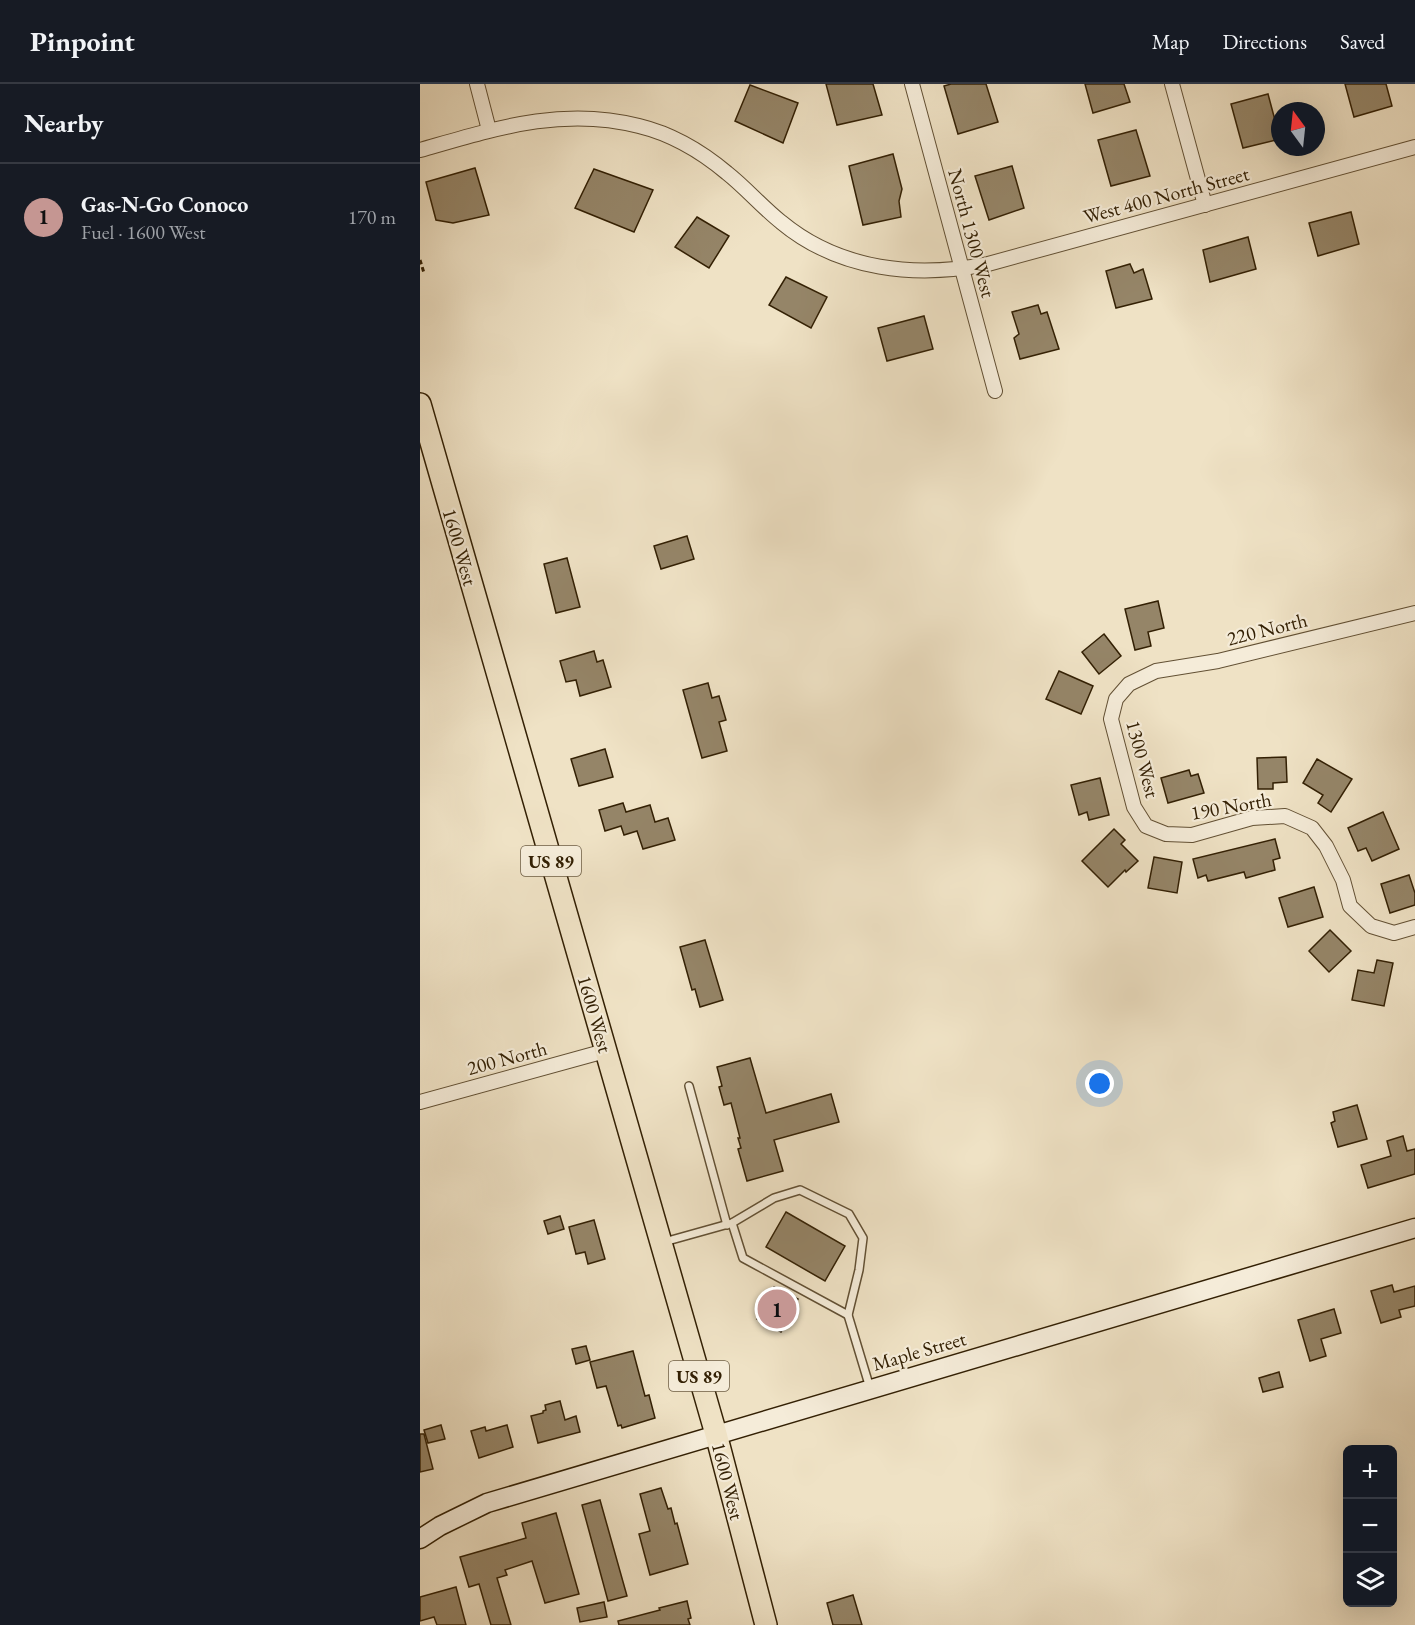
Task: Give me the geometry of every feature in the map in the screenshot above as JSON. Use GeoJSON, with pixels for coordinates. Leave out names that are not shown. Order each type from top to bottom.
{"type":"FeatureCollection","features":[{"type":"Feature","properties":{"kind":"main road","name":"1600 West"},"geometry":{"type":"LineString","coordinates":[[420,404],[716,1434],[766,1625]]}},
{"type":"Feature","properties":{"kind":"main road","name":"Maple Street"},"geometry":{"type":"LineString","coordinates":[[420,1539],[440,1526],[486,1503],[1415,1228]]}},
{"type":"Feature","properties":{"kind":"street"},"geometry":{"type":"LineString","coordinates":[[477,84],[489,130]]}},
{"type":"Feature","properties":{"kind":"street","name":"North 1300 West"},"geometry":{"type":"LineString","coordinates":[[912,84],[995,391]]}},
{"type":"Feature","properties":{"kind":"street"},"geometry":{"type":"LineString","coordinates":[[1172,84],[1205,205]]}},
{"type":"Feature","properties":{"kind":"street","name":"West 400 North Street"},"geometry":{"type":"LineString","coordinates":[[420,150],[489,130],[534,121],[576,117],[640,126],[673,138],[709,159],[728,173],[780,222],[813,244],[861,263],[902,270],[926,271],[988,264],[1415,147]]}},
{"type":"Feature","properties":{"kind":"street","name":"220 North"},"geometry":{"type":"LineString","coordinates":[[1129,684],[1156,671],[1218,661],[1415,613]]}},
{"type":"Feature","properties":{"kind":"street","name":"1300 West"},"geometry":{"type":"LineString","coordinates":[[1129,684],[1116,699],[1111,719],[1134,807],[1146,826],[1166,834]]}},
{"type":"Feature","properties":{"kind":"street","name":"190 North"},"geometry":{"type":"LineString","coordinates":[[1166,834],[1192,835],[1252,818],[1286,816],[1312,828],[1326,846],[1343,880],[1350,906],[1371,926],[1394,933],[1415,927]]}},
{"type":"Feature","properties":{"kind":"street","name":"200 North"},"geometry":{"type":"LineString","coordinates":[[420,1102],[605,1051]]}},
{"type":"Feature","properties":{"kind":"lane"},"geometry":{"type":"LineString","coordinates":[[689,1086],[729,1224],[743,1258],[848,1315]]}},
{"type":"Feature","properties":{"kind":"lane"},"geometry":{"type":"LineString","coordinates":[[661,1243],[729,1224],[774,1198],[800,1190],[849,1214],[863,1238],[859,1270],[848,1315],[870,1389]]}},
{"type":"Feature","properties":{"kind":"path"},"geometry":{"type":"LineString","coordinates":[[420,260],[424,273]]}},
{"type":"Feature","properties":{"kind":"building"},"geometry":{"type":"Polygon","coordinates":[[[826,84],[873,84],[882,115],[837,125],[826,84]]]}},
{"type":"Feature","properties":{"kind":"building"},"geometry":{"type":"Polygon","coordinates":[[[986,84],[998,122],[958,134],[944,86],[986,84]]]}},
{"type":"Feature","properties":{"kind":"building"},"geometry":{"type":"Polygon","coordinates":[[[1085,84],[1124,84],[1130,102],[1093,113],[1085,84]]]}},
{"type":"Feature","properties":{"kind":"building"},"geometry":{"type":"Polygon","coordinates":[[[1345,84],[1386,84],[1392,106],[1354,117],[1345,84]]]}},
{"type":"Feature","properties":{"kind":"building"},"geometry":{"type":"Polygon","coordinates":[[[750,85],[798,103],[783,143],[735,121],[750,85]]]}},
{"type":"Feature","properties":{"kind":"building"},"geometry":{"type":"Polygon","coordinates":[[[1268,94],[1271,105],[1271,141],[1243,148],[1231,104],[1268,94]]]}},
{"type":"Feature","properties":{"kind":"building"},"geometry":{"type":"Polygon","coordinates":[[[1136,130],[1150,176],[1111,186],[1098,140],[1136,130]]]}},
{"type":"Feature","properties":{"kind":"building"},"geometry":{"type":"Polygon","coordinates":[[[893,154],[902,189],[899,201],[901,217],[863,225],[849,166],[893,154]]]}},
{"type":"Feature","properties":{"kind":"building"},"geometry":{"type":"Polygon","coordinates":[[[1012,166],[1024,208],[989,220],[975,176],[1012,166]]]}},
{"type":"Feature","properties":{"kind":"building"},"geometry":{"type":"Polygon","coordinates":[[[475,168],[489,215],[453,223],[436,220],[426,182],[475,168]]]}},
{"type":"Feature","properties":{"kind":"building"},"geometry":{"type":"Polygon","coordinates":[[[594,169],[653,190],[634,232],[575,208],[594,169]]]}},
{"type":"Feature","properties":{"kind":"building"},"geometry":{"type":"Polygon","coordinates":[[[1351,212],[1359,244],[1318,256],[1309,223],[1351,212]]]}},
{"type":"Feature","properties":{"kind":"building"},"geometry":{"type":"Polygon","coordinates":[[[697,217],[729,236],[709,268],[675,247],[697,217]]]}},
{"type":"Feature","properties":{"kind":"building"},"geometry":{"type":"Polygon","coordinates":[[[1248,237],[1256,269],[1210,282],[1203,250],[1248,237]]]}},
{"type":"Feature","properties":{"kind":"building"},"geometry":{"type":"Polygon","coordinates":[[[1130,264],[1134,273],[1143,269],[1152,299],[1116,308],[1106,271],[1130,264]]]}},
{"type":"Feature","properties":{"kind":"building"},"geometry":{"type":"Polygon","coordinates":[[[786,277],[827,297],[811,328],[769,305],[786,277]]]}},
{"type":"Feature","properties":{"kind":"building"},"geometry":{"type":"Polygon","coordinates":[[[1038,305],[1041,314],[1047,312],[1059,349],[1020,359],[1014,338],[1019,334],[1012,312],[1038,305]]]}},
{"type":"Feature","properties":{"kind":"building"},"geometry":{"type":"Polygon","coordinates":[[[924,316],[933,349],[887,361],[878,328],[924,316]]]}},
{"type":"Feature","properties":{"kind":"building"},"geometry":{"type":"Polygon","coordinates":[[[687,536],[694,559],[661,569],[654,546],[687,536]]]}},
{"type":"Feature","properties":{"kind":"building"},"geometry":{"type":"Polygon","coordinates":[[[567,558],[580,607],[556,613],[544,564],[567,558]]]}},
{"type":"Feature","properties":{"kind":"building"},"geometry":{"type":"Polygon","coordinates":[[[1158,601],[1164,628],[1148,632],[1151,646],[1135,650],[1125,609],[1158,601]]]}},
{"type":"Feature","properties":{"kind":"building"},"geometry":{"type":"Polygon","coordinates":[[[1104,634],[1121,656],[1099,674],[1082,652],[1104,634]]]}},
{"type":"Feature","properties":{"kind":"building"},"geometry":{"type":"Polygon","coordinates":[[[594,651],[597,662],[603,660],[611,687],[580,696],[576,680],[566,682],[560,661],[594,651]]]}},
{"type":"Feature","properties":{"kind":"building"},"geometry":{"type":"Polygon","coordinates":[[[1059,671],[1093,686],[1081,714],[1046,699],[1059,671]]]}},
{"type":"Feature","properties":{"kind":"building"},"geometry":{"type":"Polygon","coordinates":[[[708,683],[712,698],[719,696],[726,720],[719,722],[727,751],[702,758],[683,690],[708,683]]]}},
{"type":"Feature","properties":{"kind":"building"},"geometry":{"type":"Polygon","coordinates":[[[605,749],[613,777],[579,786],[571,759],[605,749]]]}},
{"type":"Feature","properties":{"kind":"building"},"geometry":{"type":"Polygon","coordinates":[[[1286,757],[1287,782],[1273,783],[1273,789],[1258,789],[1257,758],[1286,757]]]}},
{"type":"Feature","properties":{"kind":"building"},"geometry":{"type":"Polygon","coordinates":[[[1317,759],[1352,779],[1331,812],[1318,803],[1323,795],[1303,783],[1317,759]]]}},
{"type":"Feature","properties":{"kind":"building"},"geometry":{"type":"Polygon","coordinates":[[[1189,770],[1191,776],[1198,774],[1204,793],[1168,803],[1161,778],[1189,770]]]}},
{"type":"Feature","properties":{"kind":"building"},"geometry":{"type":"Polygon","coordinates":[[[1100,778],[1109,815],[1089,820],[1087,812],[1079,815],[1071,785],[1100,778]]]}},
{"type":"Feature","properties":{"kind":"building"},"geometry":{"type":"Polygon","coordinates":[[[623,803],[626,812],[650,805],[655,822],[668,818],[675,840],[643,849],[637,831],[624,835],[621,826],[605,831],[599,810],[623,803]]]}},
{"type":"Feature","properties":{"kind":"building"},"geometry":{"type":"Polygon","coordinates":[[[1383,812],[1399,849],[1372,861],[1366,848],[1358,851],[1348,828],[1383,812]]]}},
{"type":"Feature","properties":{"kind":"building"},"geometry":{"type":"Polygon","coordinates":[[[1114,829],[1125,840],[1121,844],[1138,861],[1108,887],[1082,861],[1114,829]]]}},
{"type":"Feature","properties":{"kind":"building"},"geometry":{"type":"Polygon","coordinates":[[[1275,839],[1280,858],[1273,860],[1275,870],[1246,878],[1244,872],[1208,881],[1206,875],[1198,878],[1193,859],[1275,839]]]}},
{"type":"Feature","properties":{"kind":"building"},"geometry":{"type":"Polygon","coordinates":[[[1154,857],[1182,862],[1177,893],[1148,888],[1154,857]]]}},
{"type":"Feature","properties":{"kind":"building"},"geometry":{"type":"Polygon","coordinates":[[[1409,875],[1415,893],[1415,905],[1390,913],[1381,884],[1409,875]]]}},
{"type":"Feature","properties":{"kind":"building"},"geometry":{"type":"Polygon","coordinates":[[[1314,887],[1323,917],[1288,927],[1279,898],[1314,887]]]}},
{"type":"Feature","properties":{"kind":"building"},"geometry":{"type":"Polygon","coordinates":[[[1330,930],[1351,951],[1329,972],[1309,951],[1330,930]]]}},
{"type":"Feature","properties":{"kind":"building"},"geometry":{"type":"Polygon","coordinates":[[[705,940],[723,1000],[700,1007],[695,989],[692,990],[680,947],[705,940]]]}},
{"type":"Feature","properties":{"kind":"building"},"geometry":{"type":"Polygon","coordinates":[[[1377,960],[1393,963],[1384,1006],[1352,1000],[1358,970],[1374,973],[1377,960]]]}},
{"type":"Feature","properties":{"kind":"building"},"geometry":{"type":"Polygon","coordinates":[[[750,1058],[766,1113],[831,1094],[839,1122],[774,1140],[783,1171],[747,1181],[738,1149],[741,1148],[738,1138],[740,1138],[731,1103],[724,1105],[717,1067],[750,1058]]]}},
{"type":"Feature","properties":{"kind":"building"},"geometry":{"type":"Polygon","coordinates":[[[1357,1105],[1367,1139],[1338,1147],[1331,1123],[1335,1121],[1333,1112],[1357,1105]]]}},
{"type":"Feature","properties":{"kind":"building"},"geometry":{"type":"Polygon","coordinates":[[[1403,1136],[1407,1151],[1415,1149],[1415,1174],[1368,1188],[1361,1165],[1391,1156],[1387,1141],[1403,1136]]]}},
{"type":"Feature","properties":{"kind":"building"},"geometry":{"type":"Polygon","coordinates":[[[786,1212],[845,1246],[825,1281],[766,1247],[786,1212]]]}},
{"type":"Feature","properties":{"kind":"building"},"geometry":{"type":"Polygon","coordinates":[[[560,1216],[564,1229],[548,1234],[544,1221],[560,1216]]]}},
{"type":"Feature","properties":{"kind":"building"},"geometry":{"type":"Polygon","coordinates":[[[594,1220],[605,1259],[588,1264],[585,1252],[576,1254],[569,1227],[594,1220]]]}},
{"type":"Feature","properties":{"kind":"building"},"geometry":{"type":"Polygon","coordinates":[[[1392,1285],[1394,1292],[1415,1286],[1415,1306],[1399,1310],[1401,1317],[1381,1323],[1371,1291],[1392,1285]]]}},
{"type":"Feature","properties":{"kind":"building"},"geometry":{"type":"Polygon","coordinates":[[[774,1287],[798,1299],[781,1332],[757,1319],[774,1287]]]}},
{"type":"Feature","properties":{"kind":"building"},"geometry":{"type":"Polygon","coordinates":[[[1334,1309],[1341,1333],[1321,1339],[1326,1356],[1310,1361],[1298,1320],[1334,1309]]]}},
{"type":"Feature","properties":{"kind":"building"},"geometry":{"type":"Polygon","coordinates":[[[586,1346],[590,1360],[576,1364],[572,1349],[586,1346]]]}},
{"type":"Feature","properties":{"kind":"building"},"geometry":{"type":"Polygon","coordinates":[[[633,1351],[645,1396],[649,1395],[655,1418],[622,1428],[621,1425],[618,1426],[606,1386],[597,1388],[590,1362],[633,1351]]]}},
{"type":"Feature","properties":{"kind":"building"},"geometry":{"type":"Polygon","coordinates":[[[1279,1372],[1283,1387],[1263,1392],[1259,1378],[1279,1372]]]}},
{"type":"Feature","properties":{"kind":"building"},"geometry":{"type":"Polygon","coordinates":[[[560,1401],[565,1420],[576,1416],[580,1432],[538,1443],[531,1416],[543,1413],[546,1410],[545,1405],[560,1401]]]}},
{"type":"Feature","properties":{"kind":"building"},"geometry":{"type":"Polygon","coordinates":[[[441,1425],[445,1439],[428,1443],[424,1430],[441,1425]]]}},
{"type":"Feature","properties":{"kind":"building"},"geometry":{"type":"Polygon","coordinates":[[[507,1425],[513,1447],[479,1458],[471,1431],[485,1427],[486,1431],[507,1425]]]}},
{"type":"Feature","properties":{"kind":"building"},"geometry":{"type":"Polygon","coordinates":[[[420,1434],[424,1434],[433,1469],[420,1472],[420,1434]]]}},
{"type":"Feature","properties":{"kind":"building"},"geometry":{"type":"Polygon","coordinates":[[[661,1488],[668,1509],[671,1508],[675,1524],[677,1523],[688,1564],[650,1575],[639,1534],[650,1531],[640,1494],[661,1488]]]}},
{"type":"Feature","properties":{"kind":"building"},"geometry":{"type":"Polygon","coordinates":[[[600,1500],[627,1596],[608,1601],[582,1505],[600,1500]]]}},
{"type":"Feature","properties":{"kind":"building"},"geometry":{"type":"Polygon","coordinates":[[[556,1513],[579,1594],[545,1603],[532,1561],[505,1570],[507,1575],[497,1578],[511,1625],[491,1625],[479,1584],[469,1587],[460,1557],[526,1538],[522,1523],[556,1513]]]}},
{"type":"Feature","properties":{"kind":"building"},"geometry":{"type":"Polygon","coordinates":[[[456,1587],[466,1625],[437,1625],[434,1617],[420,1621],[420,1597],[456,1587]]]}},
{"type":"Feature","properties":{"kind":"building"},"geometry":{"type":"Polygon","coordinates":[[[853,1595],[862,1625],[833,1625],[827,1603],[853,1595]]]}},
{"type":"Feature","properties":{"kind":"building"},"geometry":{"type":"Polygon","coordinates":[[[687,1601],[691,1618],[688,1619],[690,1625],[619,1625],[618,1621],[687,1601]]]}},
{"type":"Feature","properties":{"kind":"building"},"geometry":{"type":"Polygon","coordinates":[[[604,1602],[607,1617],[580,1622],[577,1608],[604,1602]]]}},
{"type":"Feature","properties":{"kind":"place","name":"Gas-N-Go Conoco"},"geometry":{"type":"Point","coordinates":[777,1309]}}]}
